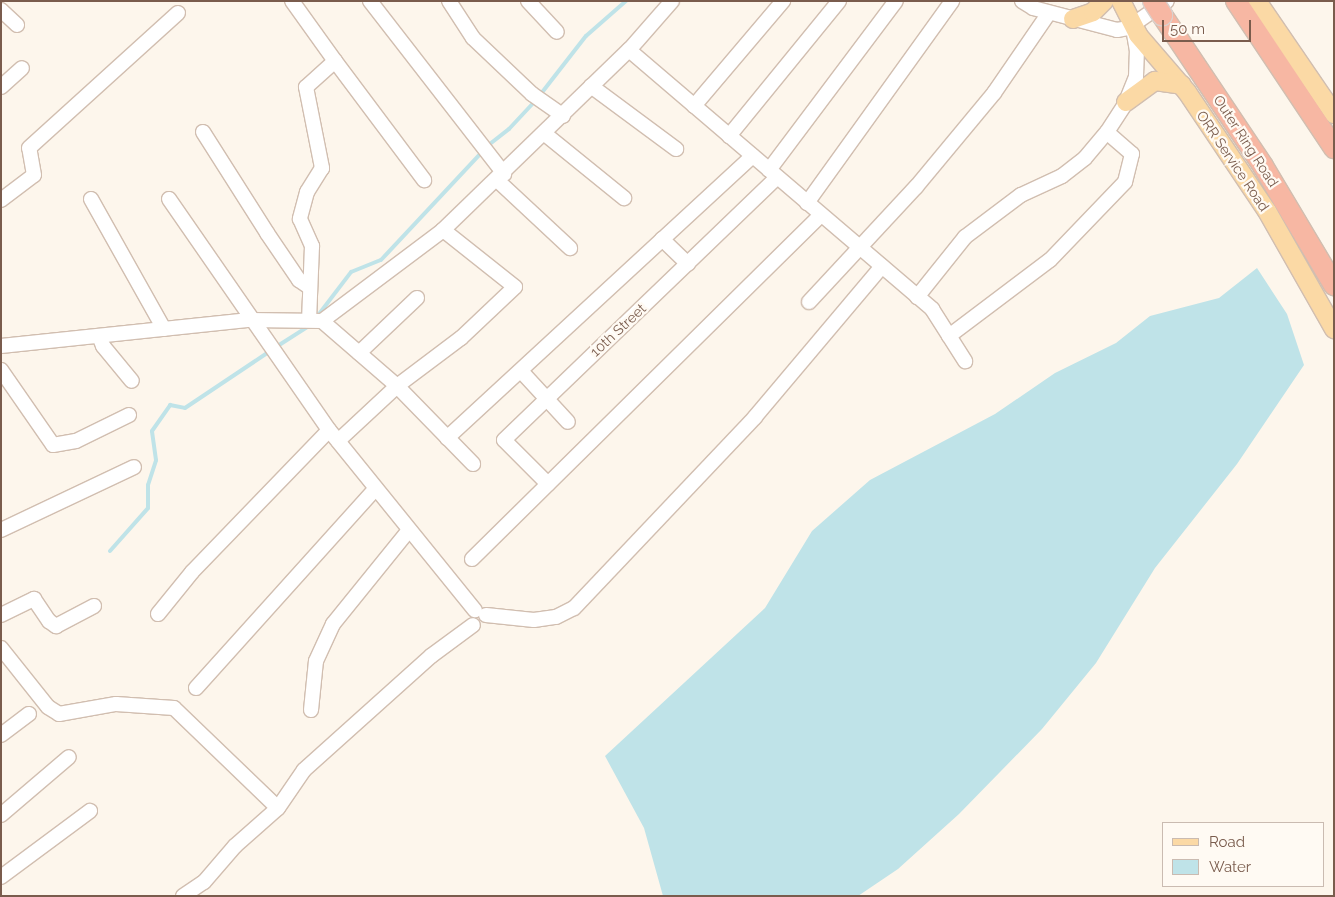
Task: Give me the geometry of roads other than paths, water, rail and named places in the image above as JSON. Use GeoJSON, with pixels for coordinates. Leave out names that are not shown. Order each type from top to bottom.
{"type":"FeatureCollection","features":[{"type":"Feature","properties":{"kind":"highway"},"geometry":{"type":"LineString","coordinates":[[1236,1],[1334,148]]}},
{"type":"Feature","properties":{"kind":"highway","name":"Outer Ring Road"},"geometry":{"type":"LineString","coordinates":[[1161,6],[1272,181],[1334,285]]}},
{"type":"Feature","properties":{"kind":"main road"},"geometry":{"type":"LineString","coordinates":[[1073,19],[1092,12],[1104,1]]}},
{"type":"Feature","properties":{"kind":"main road","name":"ORR Service Road"},"geometry":{"type":"LineString","coordinates":[[1120,1],[1132,26],[1182,85],[1294,255],[1334,329]]}},
{"type":"Feature","properties":{"kind":"main road"},"geometry":{"type":"LineString","coordinates":[[1257,1],[1334,114]]}},
{"type":"Feature","properties":{"kind":"main road"},"geometry":{"type":"LineString","coordinates":[[1126,102],[1155,81],[1170,81],[1182,85]]}},
{"type":"Feature","properties":{"kind":"street"},"geometry":{"type":"LineString","coordinates":[[292,1],[424,180]]}},
{"type":"Feature","properties":{"kind":"street"},"geometry":{"type":"LineString","coordinates":[[370,1],[489,155],[500,177],[570,248]]}},
{"type":"Feature","properties":{"kind":"street"},"geometry":{"type":"LineString","coordinates":[[449,1],[473,38],[537,98],[563,116]]}},
{"type":"Feature","properties":{"kind":"street"},"geometry":{"type":"LineString","coordinates":[[528,1],[557,32]]}},
{"type":"Feature","properties":{"kind":"street"},"geometry":{"type":"LineString","coordinates":[[316,321],[443,230],[545,134],[629,50],[672,1]]}},
{"type":"Feature","properties":{"kind":"street"},"geometry":{"type":"LineString","coordinates":[[694,106],[783,1]]}},
{"type":"Feature","properties":{"kind":"street"},"geometry":{"type":"LineString","coordinates":[[729,136],[839,1]]}},
{"type":"Feature","properties":{"kind":"street","name":"10th Street"},"geometry":{"type":"LineString","coordinates":[[548,484],[504,440],[688,264],[773,173],[896,1]]}},
{"type":"Feature","properties":{"kind":"street"},"geometry":{"type":"LineString","coordinates":[[807,203],[952,1]]}},
{"type":"Feature","properties":{"kind":"street"},"geometry":{"type":"LineString","coordinates":[[1022,1],[1049,13],[1117,30],[1132,26],[1161,6]]}},
{"type":"Feature","properties":{"kind":"street"},"geometry":{"type":"LineString","coordinates":[[1,10],[17,25]]}},
{"type":"Feature","properties":{"kind":"street"},"geometry":{"type":"LineString","coordinates":[[1,200],[34,175],[28,148],[178,13]]}},
{"type":"Feature","properties":{"kind":"street"},"geometry":{"type":"LineString","coordinates":[[809,302],[916,187],[994,93],[1049,13]]}},
{"type":"Feature","properties":{"kind":"street"},"geometry":{"type":"LineString","coordinates":[[917,297],[965,237],[1021,195],[1062,176],[1085,158],[1107,132],[1126,102],[1138,66],[1132,26]]}},
{"type":"Feature","properties":{"kind":"street"},"geometry":{"type":"LineString","coordinates":[[629,50],[932,309],[965,361]]}},
{"type":"Feature","properties":{"kind":"street"},"geometry":{"type":"LineString","coordinates":[[316,321],[308,287],[312,246],[300,219],[307,192],[322,168],[306,87],[335,61]]}},
{"type":"Feature","properties":{"kind":"street"},"geometry":{"type":"LineString","coordinates":[[1,87],[22,68]]}},
{"type":"Feature","properties":{"kind":"street"},"geometry":{"type":"LineString","coordinates":[[591,86],[676,149]]}},
{"type":"Feature","properties":{"kind":"street"},"geometry":{"type":"LineString","coordinates":[[203,132],[267,233],[299,280],[308,287]]}},
{"type":"Feature","properties":{"kind":"street"},"geometry":{"type":"LineString","coordinates":[[949,336],[1050,260],[1125,182],[1132,154],[1107,132]]}},
{"type":"Feature","properties":{"kind":"street"},"geometry":{"type":"LineString","coordinates":[[545,134],[624,198]]}},
{"type":"Feature","properties":{"kind":"street"},"geometry":{"type":"LineString","coordinates":[[447,438],[753,156]]}},
{"type":"Feature","properties":{"kind":"street"},"geometry":{"type":"LineString","coordinates":[[169,198],[250,320],[267,339],[334,435],[375,489],[481,613]]}},
{"type":"Feature","properties":{"kind":"street"},"geometry":{"type":"LineString","coordinates":[[91,199],[164,329]]}},
{"type":"Feature","properties":{"kind":"street"},"geometry":{"type":"LineString","coordinates":[[472,559],[821,215]]}},
{"type":"Feature","properties":{"kind":"street"},"geometry":{"type":"LineString","coordinates":[[158,614],[192,572],[334,435],[461,338],[515,287],[443,230]]}},
{"type":"Feature","properties":{"kind":"street"},"geometry":{"type":"LineString","coordinates":[[662,239],[688,264]]}},
{"type":"Feature","properties":{"kind":"street"},"geometry":{"type":"LineString","coordinates":[[183,896],[204,882],[235,846],[278,808],[304,770],[432,656],[473,625],[470,617],[481,613],[534,620],[556,617],[574,608],[755,417],[882,266]]}},
{"type":"Feature","properties":{"kind":"street"},"geometry":{"type":"LineString","coordinates":[[359,353],[418,298]]}},
{"type":"Feature","properties":{"kind":"street"},"geometry":{"type":"LineString","coordinates":[[1,346],[250,320],[316,321],[359,353],[397,386],[472,464]]}},
{"type":"Feature","properties":{"kind":"street"},"geometry":{"type":"LineString","coordinates":[[99,336],[103,346],[132,381]]}},
{"type":"Feature","properties":{"kind":"street"},"geometry":{"type":"LineString","coordinates":[[1,370],[53,445],[76,441],[129,414]]}},
{"type":"Feature","properties":{"kind":"street"},"geometry":{"type":"LineString","coordinates":[[520,371],[568,422]]}},
{"type":"Feature","properties":{"kind":"street"},"geometry":{"type":"LineString","coordinates":[[1,530],[134,467]]}},
{"type":"Feature","properties":{"kind":"street"},"geometry":{"type":"LineString","coordinates":[[196,688],[375,489]]}},
{"type":"Feature","properties":{"kind":"street"},"geometry":{"type":"LineString","coordinates":[[311,710],[316,661],[333,624],[409,530]]}},
{"type":"Feature","properties":{"kind":"street"},"geometry":{"type":"LineString","coordinates":[[1,615],[34,599],[48,620],[56,626],[94,606]]}},
{"type":"Feature","properties":{"kind":"street"},"geometry":{"type":"LineString","coordinates":[[1,648],[48,707],[59,714],[116,704],[174,708],[278,808]]}},
{"type":"Feature","properties":{"kind":"street"},"geometry":{"type":"LineString","coordinates":[[1,735],[29,714]]}},
{"type":"Feature","properties":{"kind":"street"},"geometry":{"type":"LineString","coordinates":[[1,815],[69,757]]}},
{"type":"Feature","properties":{"kind":"street"},"geometry":{"type":"LineString","coordinates":[[1,876],[90,811]]}},
{"type":"Feature","properties":{"kind":"water"},"geometry":{"type":"Polygon","coordinates":[[[1257,268],[1287,314],[1304,365],[1237,464],[1155,568],[1096,663],[1042,729],[959,814],[898,869],[858,896],[663,896],[644,828],[605,756],[765,608],[812,531],[870,480],[995,414],[1055,373],[1116,343],[1150,316],[1219,298],[1257,268]]]}},
{"type":"Feature","properties":{"kind":"waterway"},"geometry":{"type":"LineString","coordinates":[[540,95],[586,36],[626,1]]}},
{"type":"Feature","properties":{"kind":"waterway"},"geometry":{"type":"LineString","coordinates":[[486,147],[509,129],[536,100]]}},
{"type":"Feature","properties":{"kind":"waterway"},"geometry":{"type":"LineString","coordinates":[[316,318],[351,272],[381,260],[482,152]]}},
{"type":"Feature","properties":{"kind":"waterway"},"geometry":{"type":"LineString","coordinates":[[276,347],[312,324]]}},
{"type":"Feature","properties":{"kind":"waterway"},"geometry":{"type":"LineString","coordinates":[[110,551],[148,508],[148,485],[156,460],[152,431],[170,405],[185,408],[270,351]]}}]}
